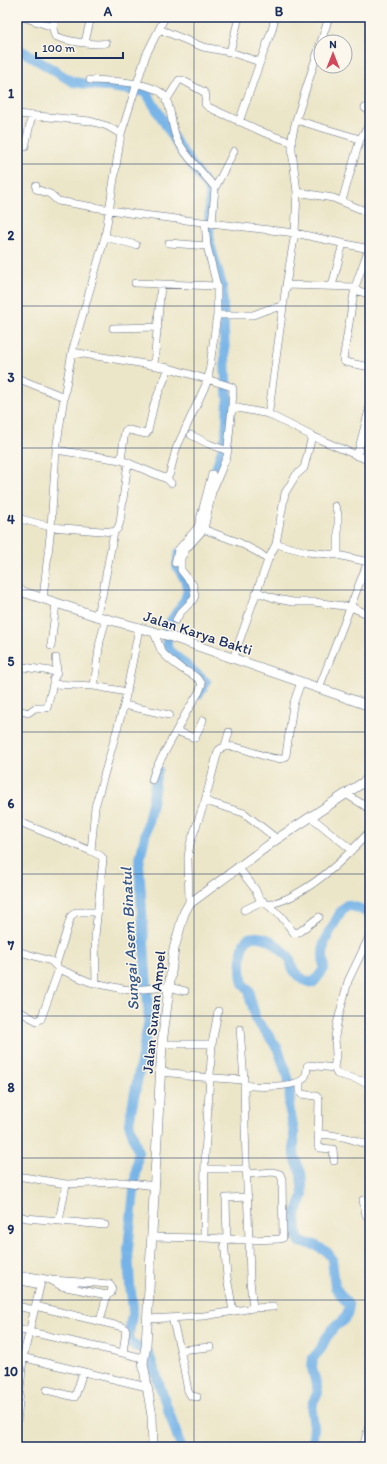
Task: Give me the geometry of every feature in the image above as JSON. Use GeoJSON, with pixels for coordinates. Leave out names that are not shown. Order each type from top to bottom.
{"type":"FeatureCollection","features":[{"type":"Feature","properties":{"kind":"street"},"geometry":{"type":"LineString","coordinates":[[23,17],[53,27]]}},
{"type":"Feature","properties":{"kind":"street"},"geometry":{"type":"LineString","coordinates":[[55,17],[53,27],[55,36],[95,44],[106,43]]}},
{"type":"Feature","properties":{"kind":"street"},"geometry":{"type":"LineString","coordinates":[[85,42],[91,17]]}},
{"type":"Feature","properties":{"kind":"street"},"geometry":{"type":"LineString","coordinates":[[43,598],[51,527],[56,450],[72,352],[105,237],[121,134],[146,55],[164,17]]}},
{"type":"Feature","properties":{"kind":"street"},"geometry":{"type":"LineString","coordinates":[[230,52],[239,17]]}},
{"type":"Feature","properties":{"kind":"street"},"geometry":{"type":"LineString","coordinates":[[239,122],[272,30],[275,17]]}},
{"type":"Feature","properties":{"kind":"street"},"geometry":{"type":"LineString","coordinates":[[269,414],[271,386],[295,233],[297,192],[291,142],[296,120],[329,17]]}},
{"type":"Feature","properties":{"kind":"street"},"geometry":{"type":"LineString","coordinates":[[159,29],[203,47],[230,52],[260,62]]}},
{"type":"Feature","properties":{"kind":"street"},"geometry":{"type":"LineString","coordinates":[[90,80],[136,86],[158,90],[162,93],[166,100],[174,132],[182,147],[215,188]]}},
{"type":"Feature","properties":{"kind":"street"},"geometry":{"type":"LineString","coordinates":[[166,100],[179,80],[182,80],[204,92],[206,96],[205,104],[208,107],[265,133],[291,142]]}},
{"type":"Feature","properties":{"kind":"street"},"geometry":{"type":"LineString","coordinates":[[17,114],[90,121],[107,126],[121,134]]}},
{"type":"Feature","properties":{"kind":"street"},"geometry":{"type":"LineString","coordinates":[[25,147],[32,115]]}},
{"type":"Feature","properties":{"kind":"street"},"geometry":{"type":"LineString","coordinates":[[296,120],[360,138]]}},
{"type":"Feature","properties":{"kind":"street"},"geometry":{"type":"LineString","coordinates":[[342,201],[360,138],[370,124]]}},
{"type":"Feature","properties":{"kind":"street"},"geometry":{"type":"LineString","coordinates":[[56,450],[124,461],[169,481],[176,449],[208,380],[221,315],[217,286],[207,246],[208,223],[215,188],[234,151]]}},
{"type":"Feature","properties":{"kind":"street"},"geometry":{"type":"LineString","coordinates":[[36,186],[36,189],[50,194],[58,201],[109,210],[295,233],[369,247],[355,289],[343,360],[370,367]]}},
{"type":"Feature","properties":{"kind":"street"},"geometry":{"type":"LineString","coordinates":[[297,192],[321,195],[342,201],[370,213]]}},
{"type":"Feature","properties":{"kind":"street"},"geometry":{"type":"LineString","coordinates":[[105,237],[136,245]]}},
{"type":"Feature","properties":{"kind":"street"},"geometry":{"type":"LineString","coordinates":[[169,243],[207,246]]}},
{"type":"Feature","properties":{"kind":"street"},"geometry":{"type":"LineString","coordinates":[[332,286],[343,243]]}},
{"type":"Feature","properties":{"kind":"street"},"geometry":{"type":"LineString","coordinates":[[135,283],[217,286]]}},
{"type":"Feature","properties":{"kind":"street"},"geometry":{"type":"LineString","coordinates":[[286,284],[332,286],[355,289],[370,294]]}},
{"type":"Feature","properties":{"kind":"street"},"geometry":{"type":"LineString","coordinates":[[154,365],[161,285]]}},
{"type":"Feature","properties":{"kind":"street"},"geometry":{"type":"LineString","coordinates":[[221,315],[253,315],[283,306]]}},
{"type":"Feature","properties":{"kind":"street"},"geometry":{"type":"LineString","coordinates":[[114,328],[158,327]]}},
{"type":"Feature","properties":{"kind":"street"},"geometry":{"type":"LineString","coordinates":[[72,352],[168,368],[228,386],[233,393],[227,451],[224,464],[212,492],[201,528],[180,551],[175,563]]}},
{"type":"Feature","properties":{"kind":"street"},"geometry":{"type":"LineString","coordinates":[[96,616],[103,590],[114,532],[118,528],[121,516],[125,432],[129,430],[146,434],[154,404],[168,368]]}},
{"type":"Feature","properties":{"kind":"street"},"geometry":{"type":"LineString","coordinates":[[17,378],[64,397]]}},
{"type":"Feature","properties":{"kind":"street"},"geometry":{"type":"LineString","coordinates":[[357,456],[370,406]]}},
{"type":"Feature","properties":{"kind":"street"},"geometry":{"type":"LineString","coordinates":[[232,407],[269,414],[312,436],[370,461]]}},
{"type":"Feature","properties":{"kind":"street"},"geometry":{"type":"LineString","coordinates":[[191,436],[227,451]]}},
{"type":"Feature","properties":{"kind":"street"},"geometry":{"type":"LineString","coordinates":[[233,659],[268,560],[276,544],[285,493],[296,475],[304,468],[312,436]]}},
{"type":"Feature","properties":{"kind":"street"},"geometry":{"type":"LineString","coordinates":[[201,528],[201,518],[212,474]]}},
{"type":"Feature","properties":{"kind":"street"},"geometry":{"type":"LineString","coordinates":[[335,506],[338,514],[338,554]]}},
{"type":"Feature","properties":{"kind":"street"},"geometry":{"type":"LineString","coordinates":[[17,518],[51,527],[114,532]]}},
{"type":"Feature","properties":{"kind":"street"},"geometry":{"type":"LineString","coordinates":[[201,528],[238,542],[259,553],[268,560]]}},
{"type":"Feature","properties":{"kind":"street"},"geometry":{"type":"LineString","coordinates":[[276,544],[307,552],[338,554],[369,559],[319,688]]}},
{"type":"Feature","properties":{"kind":"street"},"geometry":{"type":"LineString","coordinates":[[176,620],[180,613],[195,596],[193,585],[181,570],[180,551]]}},
{"type":"Feature","properties":{"kind":"street","name":"Jalan Karya Bakti"},"geometry":{"type":"LineString","coordinates":[[17,590],[96,616],[161,634],[370,706]]}},
{"type":"Feature","properties":{"kind":"street"},"geometry":{"type":"LineString","coordinates":[[257,592],[277,599],[293,602],[314,602],[351,607],[370,615]]}},
{"type":"Feature","properties":{"kind":"street"},"geometry":{"type":"LineString","coordinates":[[51,646],[56,603]]}},
{"type":"Feature","properties":{"kind":"street"},"geometry":{"type":"LineString","coordinates":[[94,686],[100,641],[106,619]]}},
{"type":"Feature","properties":{"kind":"street"},"geometry":{"type":"LineString","coordinates":[[91,851],[95,807],[124,705],[139,628]]}},
{"type":"Feature","properties":{"kind":"street"},"geometry":{"type":"LineString","coordinates":[[152,780],[155,770],[200,692],[202,684],[198,678],[166,656],[161,649],[157,638],[161,634]]}},
{"type":"Feature","properties":{"kind":"street"},"geometry":{"type":"LineString","coordinates":[[22,711],[28,712],[35,708],[48,708],[53,680],[57,672],[56,658]]}},
{"type":"Feature","properties":{"kind":"street"},"geometry":{"type":"LineString","coordinates":[[17,666],[57,672]]}},
{"type":"Feature","properties":{"kind":"street"},"geometry":{"type":"LineString","coordinates":[[225,746],[276,758],[284,758],[286,755],[295,698],[300,682]]}},
{"type":"Feature","properties":{"kind":"street"},"geometry":{"type":"LineString","coordinates":[[53,684],[94,686],[127,692]]}},
{"type":"Feature","properties":{"kind":"street"},"geometry":{"type":"LineString","coordinates":[[124,705],[169,715]]}},
{"type":"Feature","properties":{"kind":"street"},"geometry":{"type":"LineString","coordinates":[[177,731],[195,738],[203,720]]}},
{"type":"Feature","properties":{"kind":"street"},"geometry":{"type":"LineString","coordinates":[[189,904],[188,857],[190,844],[205,801],[217,754],[221,748],[225,746],[229,732]]}},
{"type":"Feature","properties":{"kind":"street"},"geometry":{"type":"LineString","coordinates":[[189,904],[277,839],[370,778]]}},
{"type":"Feature","properties":{"kind":"street"},"geometry":{"type":"LineString","coordinates":[[346,794],[370,809]]}},
{"type":"Feature","properties":{"kind":"street"},"geometry":{"type":"LineString","coordinates":[[205,801],[244,813],[277,839]]}},
{"type":"Feature","properties":{"kind":"street"},"geometry":{"type":"LineString","coordinates":[[311,816],[352,850]]}},
{"type":"Feature","properties":{"kind":"street"},"geometry":{"type":"LineString","coordinates":[[17,821],[91,851],[101,856],[103,859],[94,947],[96,984]]}},
{"type":"Feature","properties":{"kind":"street"},"geometry":{"type":"LineString","coordinates":[[244,910],[295,895],[321,877],[352,850],[370,831]]}},
{"type":"Feature","properties":{"kind":"street"},"geometry":{"type":"LineString","coordinates":[[238,867],[255,889],[259,898],[281,916],[294,933],[299,932],[319,917]]}},
{"type":"Feature","properties":{"kind":"street","name":"Jalan Sunan Ampel"},"geometry":{"type":"LineString","coordinates":[[153,1447],[152,1416],[147,1387],[145,1353],[162,1044],[174,949],[184,913],[189,904]]}},
{"type":"Feature","properties":{"kind":"street"},"geometry":{"type":"LineString","coordinates":[[17,1010],[37,1021],[41,1019],[71,916],[76,912],[97,912]]}},
{"type":"Feature","properties":{"kind":"street"},"geometry":{"type":"LineString","coordinates":[[370,935],[348,981],[337,1024],[334,1068],[338,1074],[370,1083]]}},
{"type":"Feature","properties":{"kind":"street"},"geometry":{"type":"LineString","coordinates":[[17,951],[51,961],[57,967],[96,984],[124,989],[169,987],[186,991]]}},
{"type":"Feature","properties":{"kind":"street"},"geometry":{"type":"LineString","coordinates":[[204,1238],[205,1169],[212,1044],[218,1011]]}},
{"type":"Feature","properties":{"kind":"street"},"geometry":{"type":"LineString","coordinates":[[240,1029],[244,1082],[250,1276],[253,1308]]}},
{"type":"Feature","properties":{"kind":"street"},"geometry":{"type":"LineString","coordinates":[[162,1044],[212,1044]]}},
{"type":"Feature","properties":{"kind":"street"},"geometry":{"type":"LineString","coordinates":[[161,1072],[272,1086],[296,1082],[306,1076],[307,1066],[309,1065],[334,1068]]}},
{"type":"Feature","properties":{"kind":"street"},"geometry":{"type":"LineString","coordinates":[[296,1082],[302,1094],[316,1096],[319,1099],[319,1148],[333,1149],[334,1161]]}},
{"type":"Feature","properties":{"kind":"street"},"geometry":{"type":"LineString","coordinates":[[318,1134],[336,1135],[350,1138],[370,1146]]}},
{"type":"Feature","properties":{"kind":"street"},"geometry":{"type":"LineString","coordinates":[[152,1237],[249,1240],[283,1238],[282,1179],[280,1174],[273,1172],[205,1169]]}},
{"type":"Feature","properties":{"kind":"street"},"geometry":{"type":"LineString","coordinates":[[17,1176],[66,1184],[131,1183],[155,1186]]}},
{"type":"Feature","properties":{"kind":"street"},"geometry":{"type":"LineString","coordinates":[[59,1221],[66,1184]]}},
{"type":"Feature","properties":{"kind":"street"},"geometry":{"type":"LineString","coordinates":[[233,1311],[227,1277],[226,1198],[248,1197]]}},
{"type":"Feature","properties":{"kind":"street"},"geometry":{"type":"LineString","coordinates":[[363,1200],[366,1215],[370,1219]]}},
{"type":"Feature","properties":{"kind":"street"},"geometry":{"type":"LineString","coordinates":[[17,1215],[26,1218],[106,1225]]}},
{"type":"Feature","properties":{"kind":"street"},"geometry":{"type":"LineString","coordinates":[[17,1276],[110,1284],[112,1287],[112,1293],[107,1295],[61,1286],[51,1280]]}},
{"type":"Feature","properties":{"kind":"street"},"geometry":{"type":"LineString","coordinates":[[17,1423],[20,1357],[29,1332],[42,1278]]}},
{"type":"Feature","properties":{"kind":"street"},"geometry":{"type":"LineString","coordinates":[[17,1280],[40,1285]]}},
{"type":"Feature","properties":{"kind":"street"},"geometry":{"type":"LineString","coordinates":[[100,1321],[107,1295]]}},
{"type":"Feature","properties":{"kind":"street"},"geometry":{"type":"LineString","coordinates":[[17,1306],[35,1308],[100,1321],[126,1328],[123,1353]]}},
{"type":"Feature","properties":{"kind":"street"},"geometry":{"type":"LineString","coordinates":[[148,1319],[211,1316],[253,1308],[273,1307]]}},
{"type":"Feature","properties":{"kind":"street"},"geometry":{"type":"LineString","coordinates":[[172,1318],[188,1391],[191,1396],[198,1397]]}},
{"type":"Feature","properties":{"kind":"street"},"geometry":{"type":"LineString","coordinates":[[17,1329],[123,1353],[145,1353]]}},
{"type":"Feature","properties":{"kind":"street"},"geometry":{"type":"LineString","coordinates":[[180,1350],[210,1347]]}},
{"type":"Feature","properties":{"kind":"street"},"geometry":{"type":"LineString","coordinates":[[20,1357],[147,1387]]}},
{"type":"Feature","properties":{"kind":"street"},"geometry":{"type":"LineString","coordinates":[[47,1390],[75,1397],[83,1372]]}},
{"type":"Feature","properties":{"kind":"street"},"geometry":{"type":"LineString","coordinates":[[363,1447],[370,1423]]}},
{"type":"Feature","properties":{"kind":"waterway","name":"Sungai Asem Binatul"},"geometry":{"type":"LineString","coordinates":[[17,48],[73,82],[146,92],[179,147],[210,191],[209,241],[222,286],[228,402],[226,437],[211,486]]}},
{"type":"Feature","properties":{"kind":"waterway","name":"Sungai Asem Binatul"},"geometry":{"type":"LineString","coordinates":[[179,553],[177,566],[186,581],[188,591],[185,600],[167,627],[167,649],[206,682],[199,694]]}},
{"type":"Feature","properties":{"kind":"waterway","name":"Sungai Asem Binatul"},"geometry":{"type":"LineString","coordinates":[[158,770],[139,864],[149,1020],[129,1123],[138,1152],[128,1249],[133,1308],[128,1341],[148,1352],[181,1447]]}},
{"type":"Feature","properties":{"kind":"waterway"},"geometry":{"type":"LineString","coordinates":[[312,1447],[314,1427],[312,1413],[313,1402],[318,1392],[312,1368],[313,1358],[320,1350],[326,1338],[335,1326],[342,1322],[347,1315],[349,1306],[335,1287],[332,1259],[327,1252],[315,1245],[300,1242],[297,1235],[296,1214],[303,1196],[301,1173],[294,1155],[294,1132],[289,1106],[289,1081],[278,1049],[255,1019],[250,999],[250,992],[242,979],[242,955],[244,944],[248,938],[261,937],[267,939],[287,956],[298,975],[306,981],[313,983],[324,969],[324,943],[341,911],[347,905],[358,908],[370,914]]}}]}
